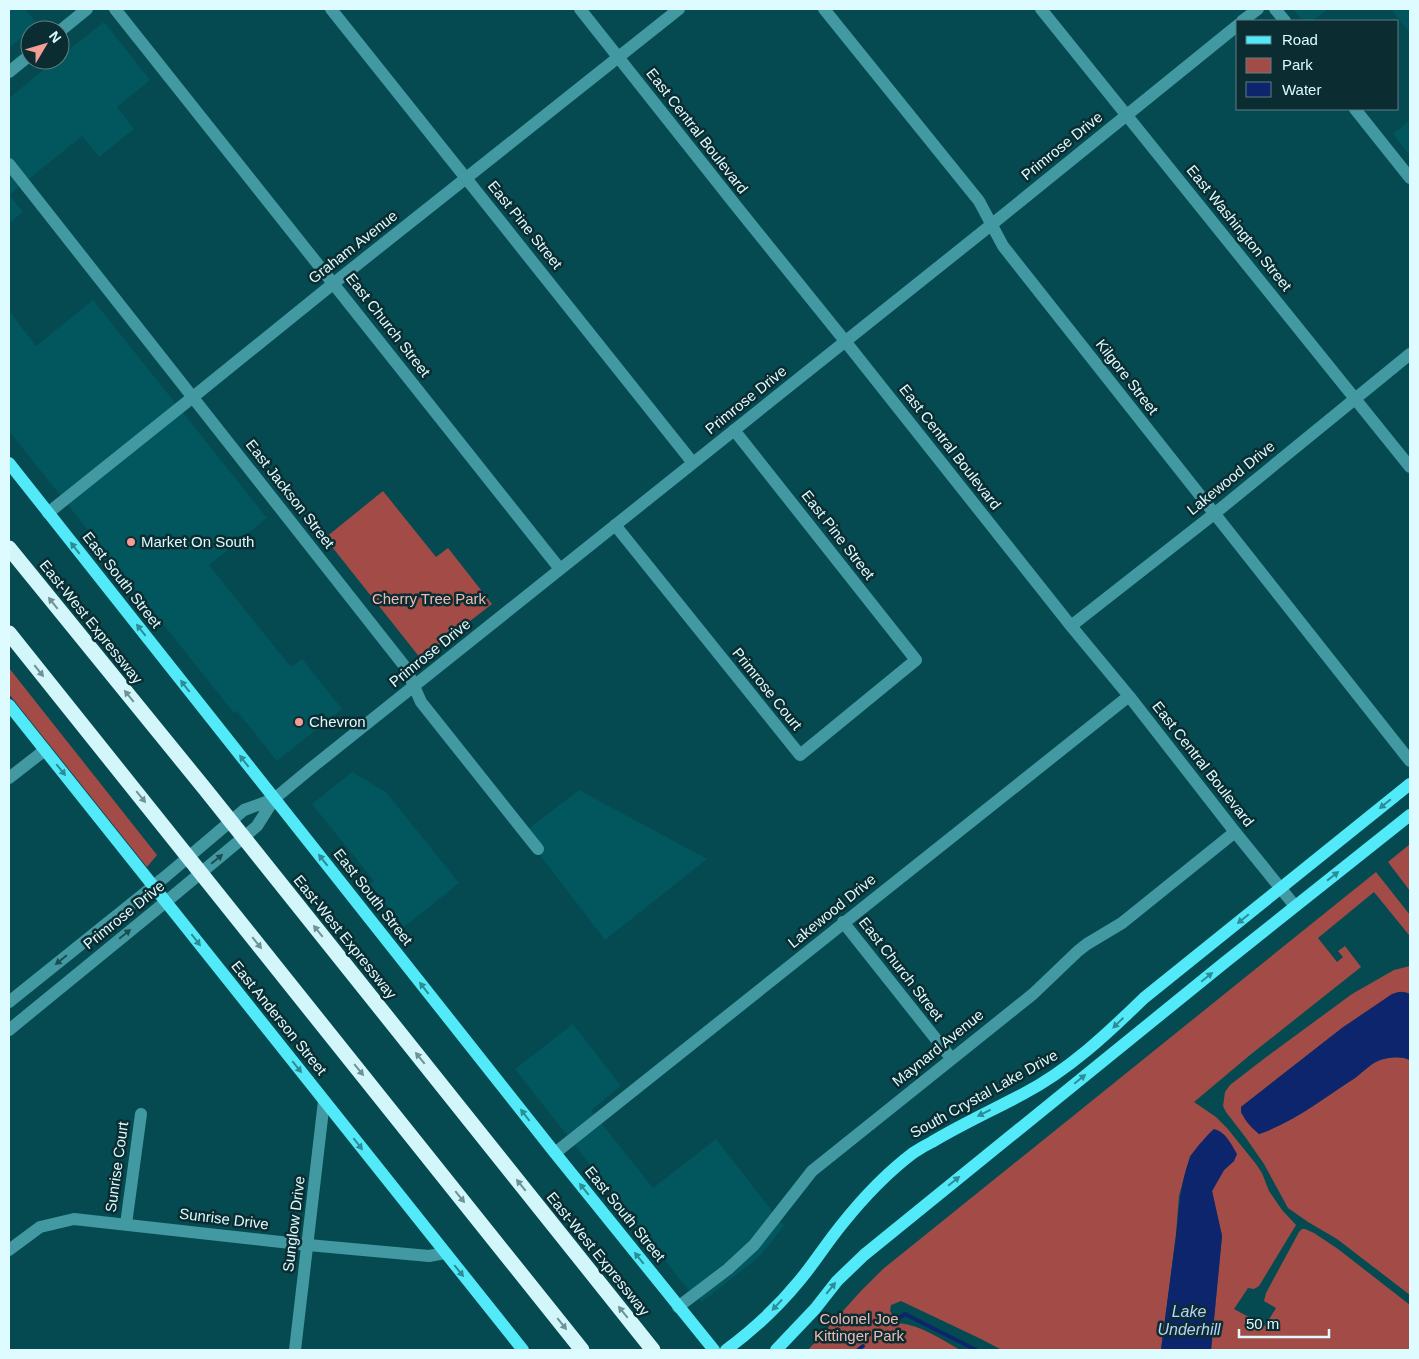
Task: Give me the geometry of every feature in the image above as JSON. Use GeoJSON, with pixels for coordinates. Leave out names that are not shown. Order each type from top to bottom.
{"type":"FeatureCollection","features":[{"type":"Feature","properties":{"kind":"highway","name":"East-West Expressway"},"geometry":{"type":"LineString","coordinates":[[9,548],[653,1350]]}},
{"type":"Feature","properties":{"kind":"highway"},"geometry":{"type":"LineString","coordinates":[[9,633],[582,1350]]}},
{"type":"Feature","properties":{"kind":"main road","name":"East South Street"},"geometry":{"type":"LineString","coordinates":[[9,463],[555,1153],[714,1350]]}},
{"type":"Feature","properties":{"kind":"main road","name":"East Anderson Street"},"geometry":{"type":"LineString","coordinates":[[9,705],[523,1350]]}},
{"type":"Feature","properties":{"kind":"main road","name":"South Crystal Lake Drive"},"geometry":{"type":"LineString","coordinates":[[726,1350],[773,1310],[801,1279],[843,1222],[858,1205],[913,1153],[955,1128],[1025,1094],[1072,1063],[1104,1037],[1144,998],[1410,784]]}},
{"type":"Feature","properties":{"kind":"main road"},"geometry":{"type":"LineString","coordinates":[[776,1350],[815,1309],[837,1281],[864,1255],[1410,815]]}},
{"type":"Feature","properties":{"kind":"street"},"geometry":{"type":"LineString","coordinates":[[70,23],[87,9]]}},
{"type":"Feature","properties":{"kind":"street","name":"East Church Street"},"geometry":{"type":"LineString","coordinates":[[115,9],[560,569]]}},
{"type":"Feature","properties":{"kind":"street","name":"East Pine Street"},"geometry":{"type":"LineString","coordinates":[[331,9],[693,463]]}},
{"type":"Feature","properties":{"kind":"street","name":"East Central Boulevard"},"geometry":{"type":"LineString","coordinates":[[580,9],[1295,906]]}},
{"type":"Feature","properties":{"kind":"street","name":"Graham Avenue"},"geometry":{"type":"LineString","coordinates":[[48,513],[679,9]]}},
{"type":"Feature","properties":{"kind":"street","name":"Kilgore Street"},"geometry":{"type":"LineString","coordinates":[[824,9],[979,202],[1003,246],[1410,761]]}},
{"type":"Feature","properties":{"kind":"street","name":"East Washington Street"},"geometry":{"type":"LineString","coordinates":[[1042,9],[1410,467]]}},
{"type":"Feature","properties":{"kind":"street"},"geometry":{"type":"LineString","coordinates":[[1243,20],[1258,9]]}},
{"type":"Feature","properties":{"kind":"street"},"geometry":{"type":"LineString","coordinates":[[1275,9],[1284,20]]}},
{"type":"Feature","properties":{"kind":"street","name":"Primrose Drive"},"geometry":{"type":"LineString","coordinates":[[9,1030],[256,826],[274,799],[1236,27]]}},
{"type":"Feature","properties":{"kind":"street"},"geometry":{"type":"LineString","coordinates":[[9,72],[20,63]]}},
{"type":"Feature","properties":{"kind":"street"},"geometry":{"type":"LineString","coordinates":[[1356,110],[1410,178]]}},
{"type":"Feature","properties":{"kind":"street","name":"East Jackson Street"},"geometry":{"type":"LineString","coordinates":[[9,164],[406,668],[422,702],[538,849]]}},
{"type":"Feature","properties":{"kind":"street","name":"Lakewood Drive"},"geometry":{"type":"LineString","coordinates":[[1071,626],[1214,514],[1410,354]]}},
{"type":"Feature","properties":{"kind":"street","name":"East Pine Street"},"geometry":{"type":"LineString","coordinates":[[734,430],[916,660]]}},
{"type":"Feature","properties":{"kind":"street","name":"Primrose Court"},"geometry":{"type":"LineString","coordinates":[[615,525],[800,755],[916,660]]}},
{"type":"Feature","properties":{"kind":"street","name":"Lakewood Drive"},"geometry":{"type":"LineString","coordinates":[[555,1153],[1129,696]]}},
{"type":"Feature","properties":{"kind":"street"},"geometry":{"type":"LineString","coordinates":[[9,778],[45,750]]}},
{"type":"Feature","properties":{"kind":"street","name":"Primrose Drive"},"geometry":{"type":"LineString","coordinates":[[9,1002],[244,810],[274,799]]}},
{"type":"Feature","properties":{"kind":"street","name":"Maynard Avenue"},"geometry":{"type":"LineString","coordinates":[[678,1307],[728,1269],[754,1245],[812,1170],[1033,994],[1078,951],[1122,923],[1235,832]]}},
{"type":"Feature","properties":{"kind":"street","name":"East Church Street"},"geometry":{"type":"LineString","coordinates":[[844,922],[951,1058]]}},
{"type":"Feature","properties":{"kind":"street","name":"Sunglow Drive"},"geometry":{"type":"LineString","coordinates":[[295,1350],[324,1101]]}},
{"type":"Feature","properties":{"kind":"street","name":"Sunrise Court"},"geometry":{"type":"LineString","coordinates":[[126,1224],[141,1114]]}},
{"type":"Feature","properties":{"kind":"street","name":"Sunrise Drive"},"geometry":{"type":"LineString","coordinates":[[9,1250],[40,1227],[74,1218],[308,1245],[429,1256],[445,1253]]}},
{"type":"Feature","properties":{"kind":"shaded area"},"geometry":{"type":"Polygon","coordinates":[[[9,9],[25,9],[34,20],[20,20],[20,39],[9,48],[9,9]]]}},
{"type":"Feature","properties":{"kind":"shaded area"},"geometry":{"type":"Polygon","coordinates":[[[1293,9],[1328,9],[1313,20],[1302,20],[1293,9]]]}},
{"type":"Feature","properties":{"kind":"shaded area"},"geometry":{"type":"Polygon","coordinates":[[[1391,9],[1410,9],[1410,33],[1391,9]]]}},
{"type":"Feature","properties":{"kind":"shaded area"},"geometry":{"type":"Polygon","coordinates":[[[104,22],[150,80],[117,107],[134,129],[99,157],[82,136],[9,195],[9,98],[44,70],[70,70],[70,49],[104,22]]]}},
{"type":"Feature","properties":{"kind":"shaded area"},"geometry":{"type":"Polygon","coordinates":[[[1410,120],[1410,156],[1393,134],[1410,120]]]}},
{"type":"Feature","properties":{"kind":"shaded area"},"geometry":{"type":"Polygon","coordinates":[[[9,195],[23,212],[9,223],[9,195]]]}},
{"type":"Feature","properties":{"kind":"shaded area"},"geometry":{"type":"Polygon","coordinates":[[[93,300],[267,518],[209,565],[291,667],[302,659],[342,709],[277,761],[237,711],[234,713],[9,431],[9,311],[36,346],[93,300]]]}},
{"type":"Feature","properties":{"kind":"shaded area"},"geometry":{"type":"Polygon","coordinates":[[[352,772],[386,792],[459,883],[404,927],[370,884],[374,881],[312,804],[352,772]]]}},
{"type":"Feature","properties":{"kind":"shaded area"},"geometry":{"type":"Polygon","coordinates":[[[579,790],[707,859],[605,940],[523,833],[579,790]]]}},
{"type":"Feature","properties":{"kind":"shaded area"},"geometry":{"type":"Polygon","coordinates":[[[573,1024],[621,1086],[591,1110],[653,1188],[716,1139],[784,1226],[759,1257],[702,1302],[685,1286],[515,1069],[573,1024]]]}},
{"type":"Feature","properties":{"kind":"green space","name":"Cherry Tree Park"},"geometry":{"type":"Polygon","coordinates":[[[383,491],[436,557],[448,548],[492,604],[421,659],[325,538],[383,491]]]}},
{"type":"Feature","properties":{"kind":"green space"},"geometry":{"type":"Polygon","coordinates":[[[9,668],[157,855],[147,867],[9,694],[9,668]]]}},
{"type":"Feature","properties":{"kind":"green space"},"geometry":{"type":"Polygon","coordinates":[[[1410,844],[1409,872],[1410,891],[1388,862],[1410,844]]]}},
{"type":"Feature","properties":{"kind":"green space","name":"Colonel Joe Kittinger Park"},"geometry":{"type":"Polygon","coordinates":[[[1376,872],[1410,915],[1410,934],[1374,892],[1318,938],[1337,962],[1343,957],[1338,951],[1345,946],[1361,967],[1194,1102],[1216,1117],[1227,1128],[1256,1164],[1262,1173],[1269,1191],[1282,1210],[1296,1225],[1259,1286],[1254,1289],[1248,1288],[1234,1309],[1265,1326],[1276,1308],[1264,1301],[1266,1293],[1299,1232],[1305,1229],[1338,1249],[1410,1305],[1410,1350],[1211,1350],[1222,1236],[1212,1191],[1224,1170],[1234,1161],[1200,1146],[1190,1156],[1179,1196],[1161,1350],[1002,1350],[901,1301],[891,1305],[890,1311],[898,1323],[923,1330],[960,1350],[808,1350],[883,1269],[1376,872]]]}},
{"type":"Feature","properties":{"kind":"green space"},"geometry":{"type":"Polygon","coordinates":[[[1410,966],[1410,995],[1404,992],[1393,994],[1342,1028],[1241,1107],[1241,1113],[1259,1134],[1309,1109],[1377,1061],[1395,1057],[1410,1060],[1410,1295],[1337,1239],[1288,1208],[1264,1164],[1223,1106],[1225,1092],[1230,1085],[1265,1058],[1352,994],[1394,970],[1410,966]]]}},
{"type":"Feature","properties":{"kind":"water"},"geometry":{"type":"Polygon","coordinates":[[[1399,992],[1410,995],[1410,1060],[1395,1057],[1377,1061],[1309,1109],[1272,1129],[1259,1134],[1250,1125],[1241,1111],[1241,1107],[1342,1028],[1392,994],[1399,992]]]}},
{"type":"Feature","properties":{"kind":"water","name":"Lake Underhill"},"geometry":{"type":"Polygon","coordinates":[[[1214,1129],[1225,1136],[1237,1154],[1234,1161],[1224,1170],[1212,1191],[1222,1236],[1211,1350],[1161,1350],[1184,1177],[1191,1155],[1214,1129]]]}},
{"type":"Feature","properties":{"kind":"waterway"},"geometry":{"type":"LineString","coordinates":[[899,1318],[905,1314],[976,1350]]}},
{"type":"Feature","properties":{"kind":"waterway"},"geometry":{"type":"LineString","coordinates":[[858,1350],[863,1346]]}},
{"type":"Feature","properties":{"kind":"place","name":"Market On South"},"geometry":{"type":"Point","coordinates":[131,542]}},
{"type":"Feature","properties":{"kind":"place","name":"Chevron"},"geometry":{"type":"Point","coordinates":[299,722]}}]}
